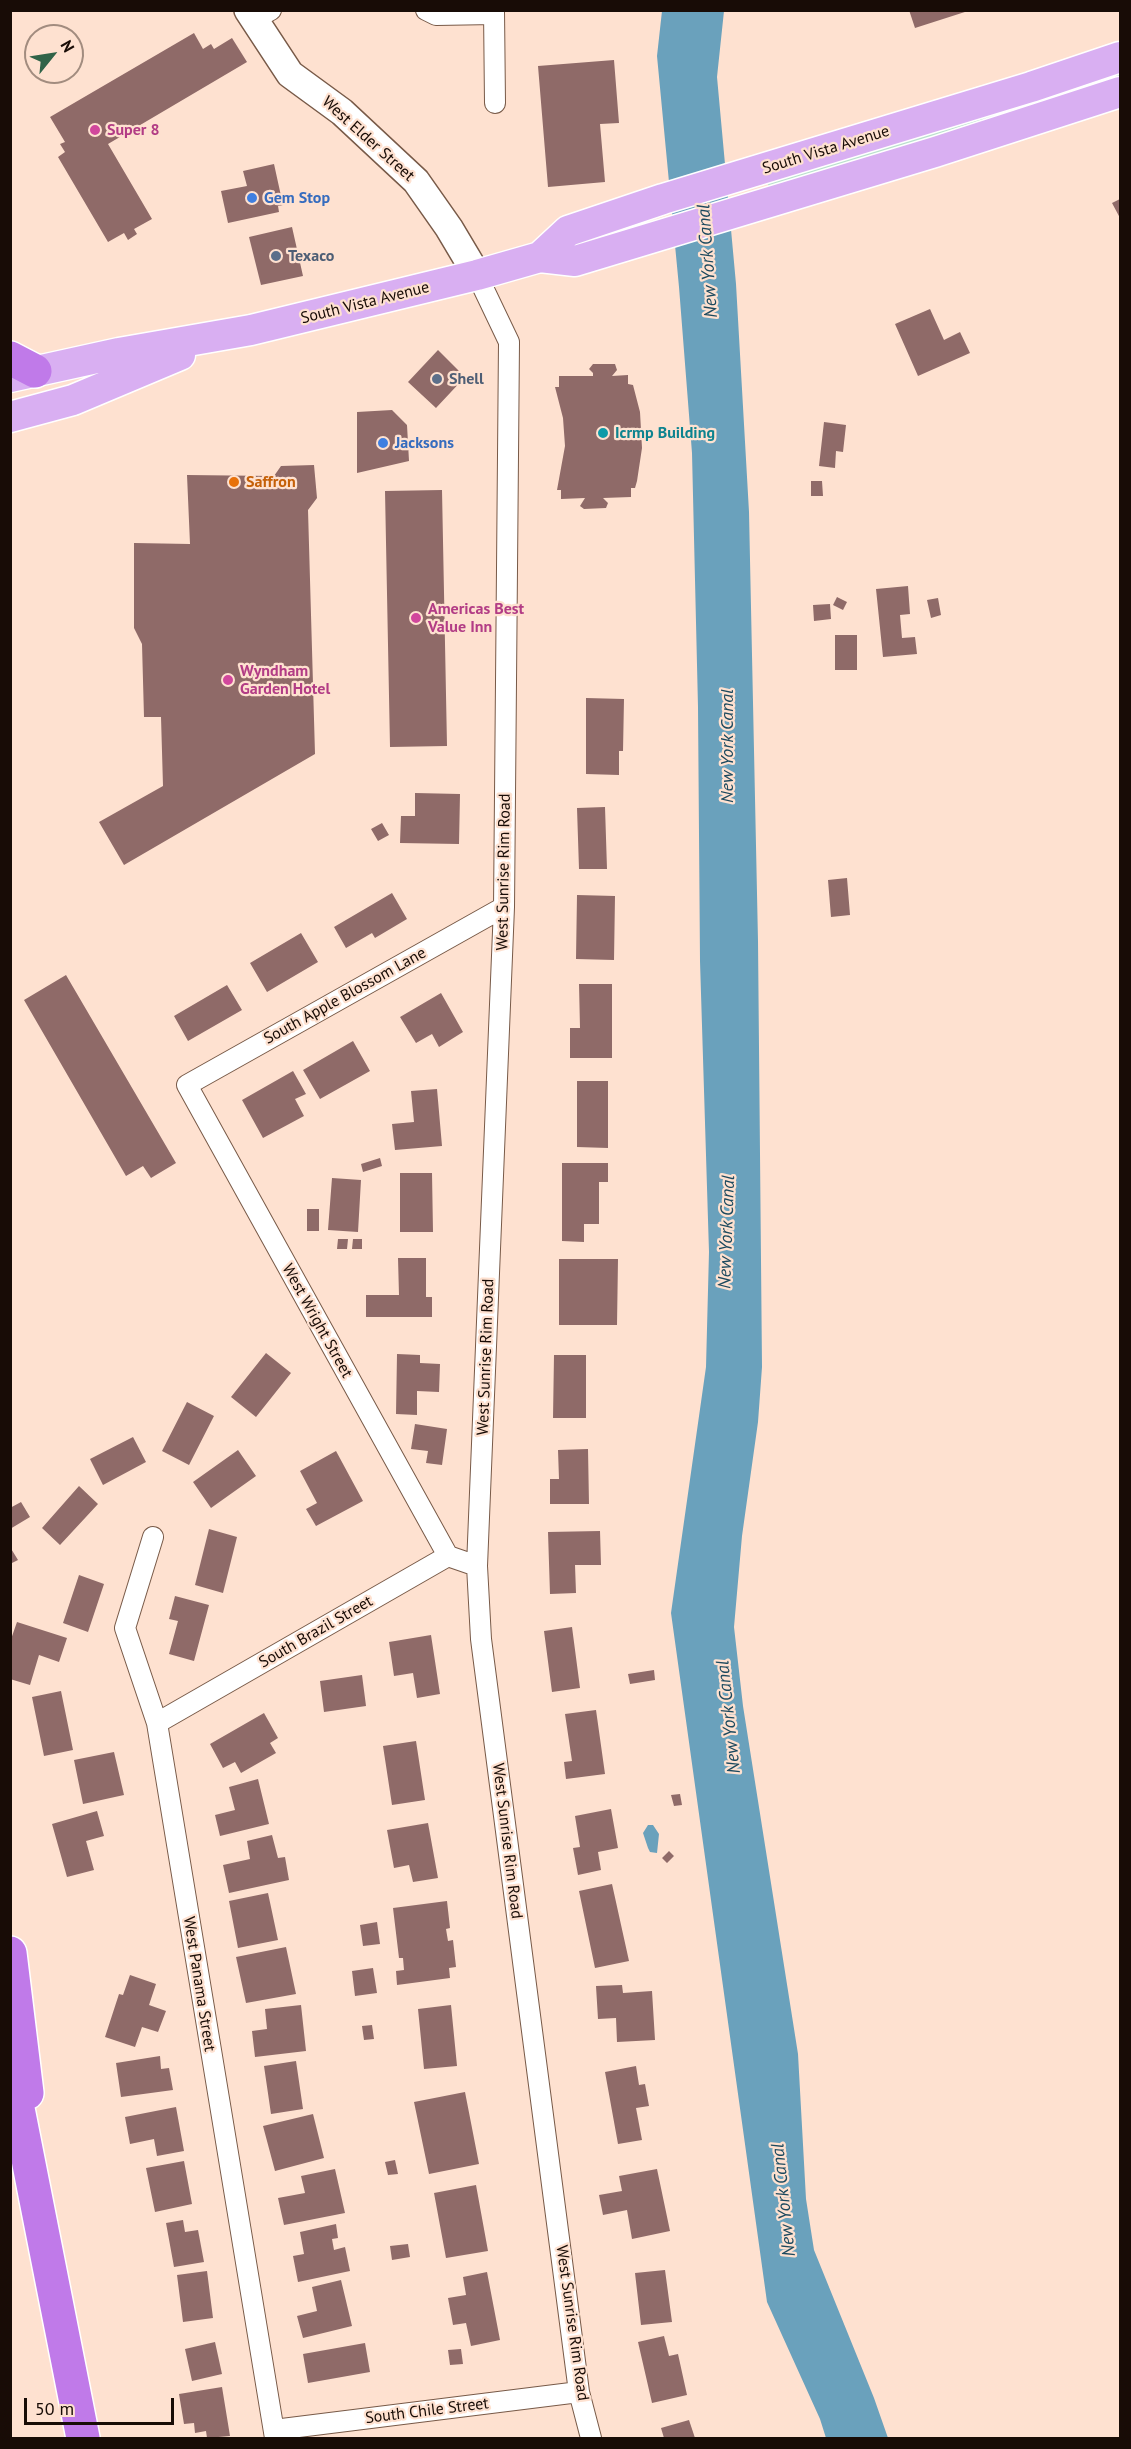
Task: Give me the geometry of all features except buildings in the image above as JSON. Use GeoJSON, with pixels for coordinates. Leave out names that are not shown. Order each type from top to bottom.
{"type":"FeatureCollection","features":[{"type":"Feature","properties":{"kind":"highway"},"geometry":{"type":"LineString","coordinates":[[10,1953],[42,2229]]}},
{"type":"Feature","properties":{"kind":"highway"},"geometry":{"type":"LineString","coordinates":[[10,2068],[83,2439]]}},
{"type":"Feature","properties":{"kind":"main road","name":"South Vista Avenue"},"geometry":{"type":"LineString","coordinates":[[540,257],[568,231],[663,199],[1120,57]]}},
{"type":"Feature","properties":{"kind":"main road","name":"South Vista Avenue"},"geometry":{"type":"LineString","coordinates":[[19,369],[224,336],[477,275],[540,257],[575,261],[743,211],[1120,92]]}},
{"type":"Feature","properties":{"kind":"main road","name":"South Vista Avenue"},"geometry":{"type":"LineString","coordinates":[[10,417],[73,400],[224,336]]}},
{"type":"Feature","properties":{"kind":"street"},"geometry":{"type":"LineString","coordinates":[[426,10],[436,15],[494,12],[495,103]]}},
{"type":"Feature","properties":{"kind":"street","name":"West Elder Street"},"geometry":{"type":"LineString","coordinates":[[257,14],[290,74],[342,112],[416,181],[449,228],[477,275]]}},
{"type":"Feature","properties":{"kind":"street","name":"West Sunrise Rim Road"},"geometry":{"type":"LineString","coordinates":[[477,275],[509,342],[504,907],[477,1566],[481,1639],[579,2392],[591,2439]]}},
{"type":"Feature","properties":{"kind":"street","name":"South Apple Blossom Lane"},"geometry":{"type":"LineString","coordinates":[[186,1085],[504,907]]}},
{"type":"Feature","properties":{"kind":"street","name":"West Wright Street"},"geometry":{"type":"LineString","coordinates":[[186,1085],[448,1556]]}},
{"type":"Feature","properties":{"kind":"street","name":"West Panama Street"},"geometry":{"type":"LineString","coordinates":[[153,1537],[125,1628],[157,1723],[275,2434]]}},
{"type":"Feature","properties":{"kind":"street"},"geometry":{"type":"LineString","coordinates":[[448,1556],[477,1566]]}},
{"type":"Feature","properties":{"kind":"street","name":"South Brazil Street"},"geometry":{"type":"LineString","coordinates":[[157,1723],[448,1556]]}},
{"type":"Feature","properties":{"kind":"street","name":"South Chile Street"},"geometry":{"type":"LineString","coordinates":[[275,2434],[579,2392]]}},
{"type":"Feature","properties":{"kind":"green space"},"geometry":{"type":"Polygon","coordinates":[[[1120,69],[1120,80],[769,189],[767,180],[1120,69]]]}},
{"type":"Feature","properties":{"kind":"water","name":"New York Canal"},"geometry":{"type":"Polygon","coordinates":[[[662,11],[724,11],[717,77],[736,284],[749,512],[758,941],[762,1367],[758,1422],[742,1536],[734,1627],[743,1706],[798,2054],[806,2199],[814,2250],[888,2438],[826,2438],[820,2419],[767,2302],[671,1613],[706,1367],[709,1252],[700,961],[698,707],[692,453],[657,56],[662,11]]]}},
{"type":"Feature","properties":{"kind":"water"},"geometry":{"type":"Polygon","coordinates":[[[648,1825],[653,1825],[659,1834],[657,1853],[650,1852],[643,1833],[648,1825]]]}},
{"type":"Feature","properties":{"kind":"place","name":"Super 8"},"geometry":{"type":"Point","coordinates":[95,130]}},
{"type":"Feature","properties":{"kind":"place","name":"Gem Stop"},"geometry":{"type":"Point","coordinates":[252,198]}},
{"type":"Feature","properties":{"kind":"place","name":"Texaco"},"geometry":{"type":"Point","coordinates":[276,256]}},
{"type":"Feature","properties":{"kind":"place","name":"Shell"},"geometry":{"type":"Point","coordinates":[437,379]}},
{"type":"Feature","properties":{"kind":"place","name":"Icrmp Building"},"geometry":{"type":"Point","coordinates":[603,433]}},
{"type":"Feature","properties":{"kind":"place","name":"Jacksons"},"geometry":{"type":"Point","coordinates":[383,443]}},
{"type":"Feature","properties":{"kind":"place","name":"Saffron"},"geometry":{"type":"Point","coordinates":[234,482]}},
{"type":"Feature","properties":{"kind":"place","name":"Americas Best Value Inn"},"geometry":{"type":"Point","coordinates":[416,618]}},
{"type":"Feature","properties":{"kind":"place","name":"Wyndham Garden Hotel"},"geometry":{"type":"Point","coordinates":[228,680]}}]}
